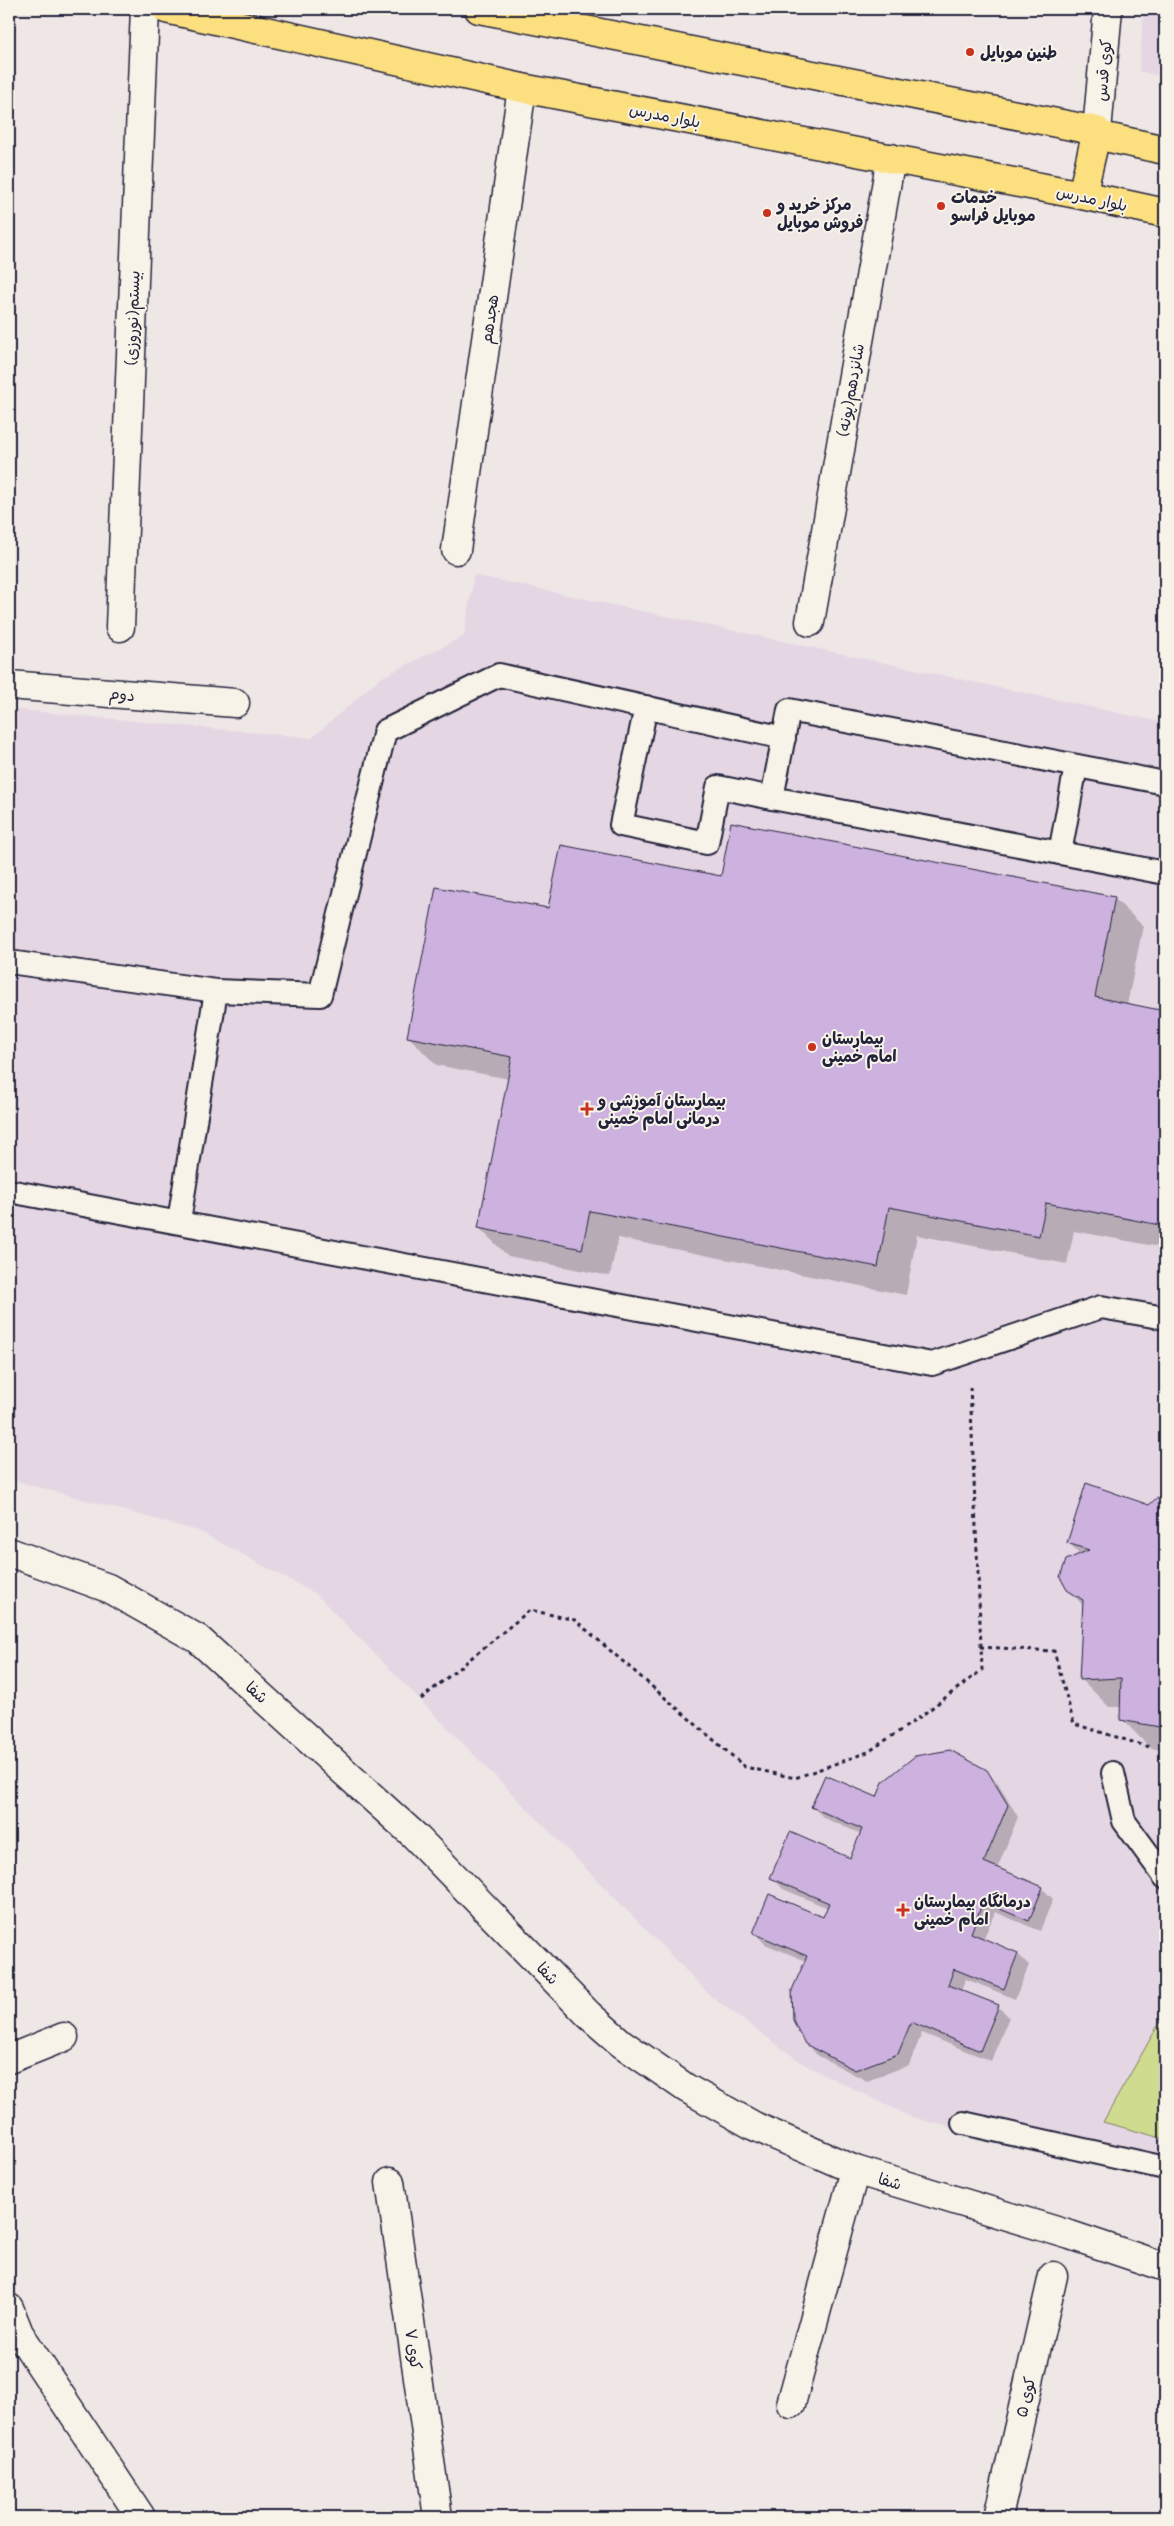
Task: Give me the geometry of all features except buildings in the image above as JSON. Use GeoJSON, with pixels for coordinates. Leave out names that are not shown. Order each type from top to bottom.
{"type":"FeatureCollection","features":[{"type":"Feature","properties":{"kind":"main road","name":"بلوار مدرس"},"geometry":{"type":"LineString","coordinates":[[166,9],[522,88],[1082,195],[1165,213]]}},
{"type":"Feature","properties":{"kind":"main road"},"geometry":{"type":"LineString","coordinates":[[479,9],[1096,133],[1165,150]]}},
{"type":"Feature","properties":{"kind":"main road"},"geometry":{"type":"LineString","coordinates":[[1082,195],[1096,133]]}},
{"type":"Feature","properties":{"kind":"street","name":"بیستم(نوروزی)"},"geometry":{"type":"LineString","coordinates":[[120,626],[145,9]]}},
{"type":"Feature","properties":{"kind":"street","name":"کوی قدس"},"geometry":{"type":"LineString","coordinates":[[1096,133],[1108,9]]}},
{"type":"Feature","properties":{"kind":"street","name":"هجدهم"},"geometry":{"type":"LineString","coordinates":[[456,550],[522,88]]}},
{"type":"Feature","properties":{"kind":"street","name":"شانزدهم(پونه)"},"geometry":{"type":"LineString","coordinates":[[810,622],[891,158]]}},
{"type":"Feature","properties":{"kind":"street","name":"دوم"},"geometry":{"type":"LineString","coordinates":[[9,685],[236,703]]}},
{"type":"Feature","properties":{"kind":"street","name":"شفا"},"geometry":{"type":"LineString","coordinates":[[9,1552],[108,1588],[198,1640],[415,1836],[589,2015],[621,2043],[686,2088],[746,2121],[855,2170],[1070,2235],[1165,2267]]}},
{"type":"Feature","properties":{"kind":"street"},"geometry":{"type":"LineString","coordinates":[[9,2059],[64,2037]]}},
{"type":"Feature","properties":{"kind":"street"},"geometry":{"type":"LineString","coordinates":[[792,2404],[855,2170]]}},
{"type":"Feature","properties":{"kind":"street","name":"کوی ۷"},"geometry":{"type":"LineString","coordinates":[[390,2182],[438,2517]]}},
{"type":"Feature","properties":{"kind":"street","name":"کوی ۵"},"geometry":{"type":"LineString","coordinates":[[998,2517],[1053,2276]]}},
{"type":"Feature","properties":{"kind":"street"},"geometry":{"type":"LineString","coordinates":[[9,2308],[19,2333],[142,2517]]}},
{"type":"Feature","properties":{"kind":"lane"},"geometry":{"type":"LineString","coordinates":[[9,962],[216,991],[320,995],[385,732],[499,675],[784,738]]}},
{"type":"Feature","properties":{"kind":"lane"},"geometry":{"type":"LineString","coordinates":[[646,708],[621,825],[707,843],[718,787],[1165,873]]}},
{"type":"Feature","properties":{"kind":"lane"},"geometry":{"type":"LineString","coordinates":[[772,798],[789,710],[1165,783]]}},
{"type":"Feature","properties":{"kind":"lane"},"geometry":{"type":"LineString","coordinates":[[1060,853],[1076,766]]}},
{"type":"Feature","properties":{"kind":"lane"},"geometry":{"type":"LineString","coordinates":[[179,1221],[216,991]]}},
{"type":"Feature","properties":{"kind":"lane"},"geometry":{"type":"LineString","coordinates":[[9,1191],[179,1221],[932,1364],[1102,1307],[1165,1318]]}},
{"type":"Feature","properties":{"kind":"lane"},"geometry":{"type":"LineString","coordinates":[[1113,1773],[1124,1821],[1165,1878]]}},
{"type":"Feature","properties":{"kind":"lane"},"geometry":{"type":"LineString","coordinates":[[963,2123],[1165,2168]]}},
{"type":"Feature","properties":{"kind":"path"},"geometry":{"type":"LineString","coordinates":[[421,1699],[530,1610],[575,1620],[744,1767],[795,1778],[868,1752],[913,1722],[982,1670],[968,1352]]}},
{"type":"Feature","properties":{"kind":"path"},"geometry":{"type":"LineString","coordinates":[[980,1647],[1054,1651],[1074,1724],[1150,1746]]}},
{"type":"Feature","properties":{"kind":"shaded area"},"geometry":{"type":"Polygon","coordinates":[[[1144,9],[1165,9],[1165,77],[1139,71],[1144,9]]]}},
{"type":"Feature","properties":{"kind":"shaded area","name":"بیمارستان آموزشی و درمانی امام خمینی"},"geometry":{"type":"Polygon","coordinates":[[[474,575],[1165,723],[1165,2183],[911,2117],[805,2065],[713,1998],[316,1594],[199,1531],[9,1479],[9,709],[312,738],[379,679],[464,636],[474,575]]]}},
{"type":"Feature","properties":{"kind":"green space"},"geometry":{"type":"Polygon","coordinates":[[[1165,2013],[1165,2139],[1103,2122],[1165,2013]]]}},
{"type":"Feature","properties":{"kind":"place","name":"طنین موبایل"},"geometry":{"type":"Point","coordinates":[970,52]}},
{"type":"Feature","properties":{"kind":"place","name":"خدمات موبایل فراسو"},"geometry":{"type":"Point","coordinates":[941,206]}},
{"type":"Feature","properties":{"kind":"place","name":"مرکز خرید و فروش موبایل"},"geometry":{"type":"Point","coordinates":[767,213]}},
{"type":"Feature","properties":{"kind":"place","name":"بیمارستان امام خمینی"},"geometry":{"type":"Point","coordinates":[812,1047]}},
{"type":"Feature","properties":{"kind":"place","name":"بیمارستان آموزشی و درمانی امام خمینی"},"geometry":{"type":"Point","coordinates":[587,1109]}},
{"type":"Feature","properties":{"kind":"place","name":"درمانگاه بیمارستان امام خمینی"},"geometry":{"type":"Point","coordinates":[903,1910]}}]}
